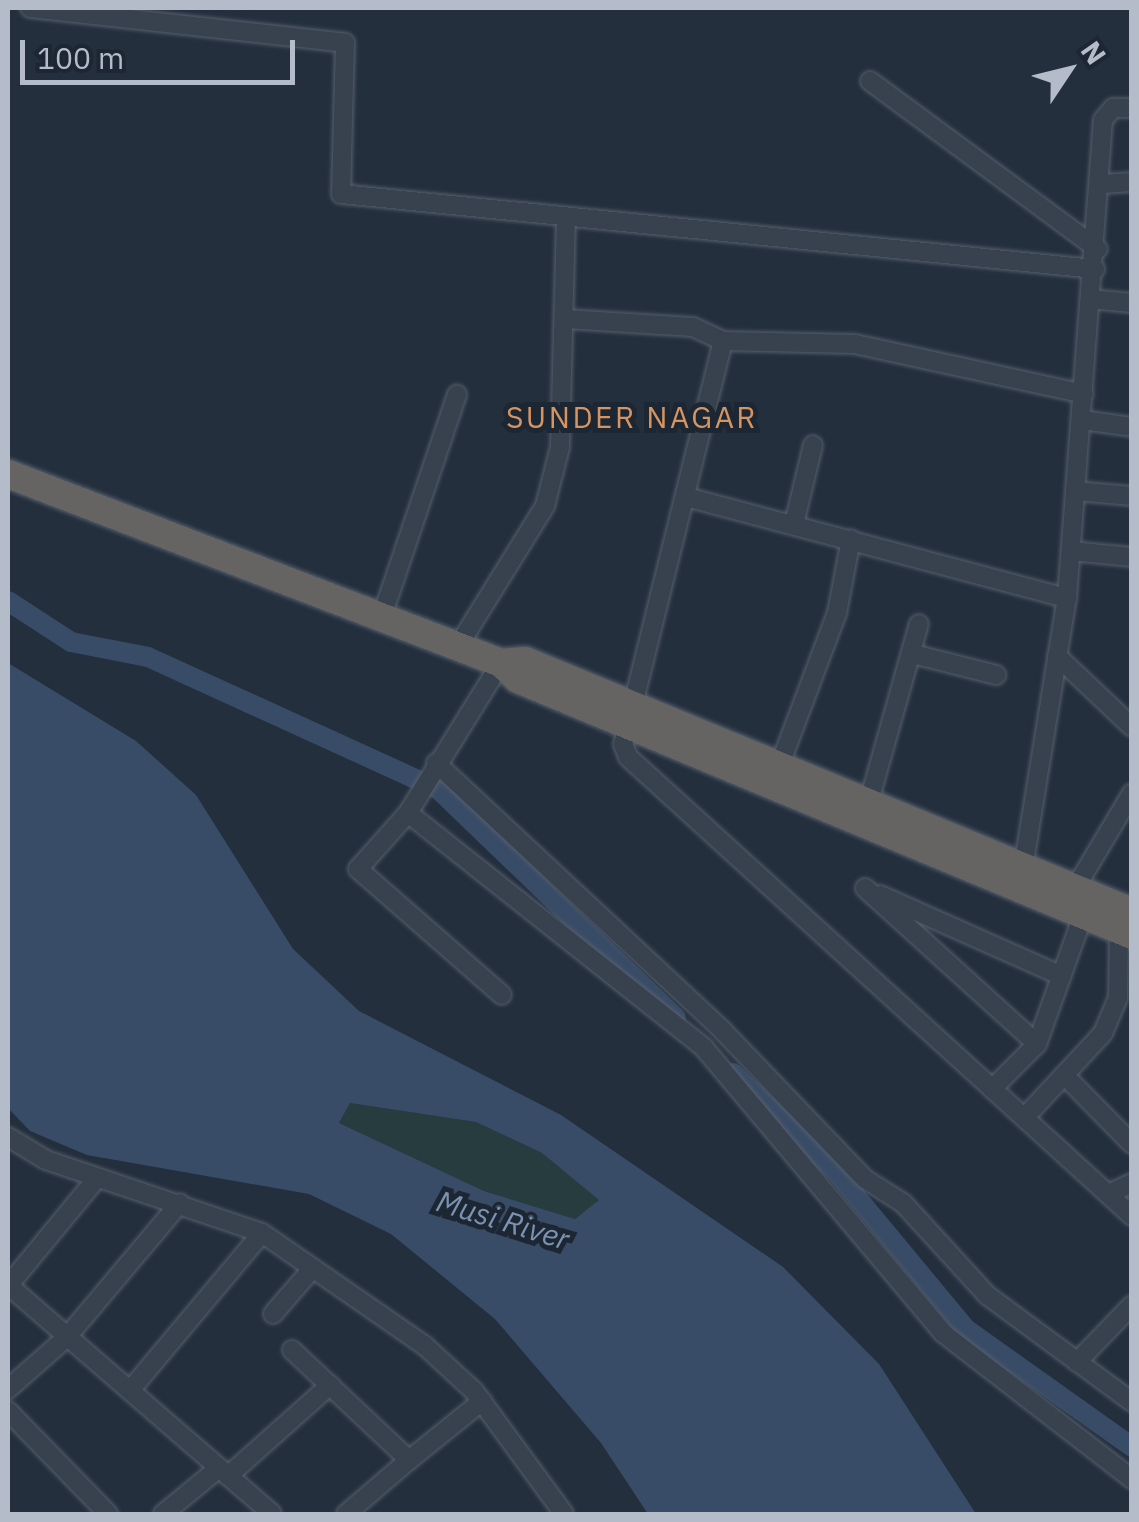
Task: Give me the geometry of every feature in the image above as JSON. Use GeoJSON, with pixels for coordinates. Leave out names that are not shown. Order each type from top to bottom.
{"type":"FeatureCollection","features":[{"type":"Feature","properties":{"kind":"highway"},"geometry":{"type":"LineString","coordinates":[[8,474],[500,664],[526,661],[632,716],[1127,926]]}},
{"type":"Feature","properties":{"kind":"highway"},"geometry":{"type":"LineString","coordinates":[[632,716],[779,767],[868,805],[1021,880]]}},
{"type":"Feature","properties":{"kind":"street"},"geometry":{"type":"LineString","coordinates":[[30,8],[345,43],[341,194],[1095,270]]}},
{"type":"Feature","properties":{"kind":"street"},"geometry":{"type":"LineString","coordinates":[[870,81],[1098,248]]}},
{"type":"Feature","properties":{"kind":"street"},"geometry":{"type":"LineString","coordinates":[[1021,880],[1067,598],[1103,184],[1103,120],[1113,108],[1132,108]]}},
{"type":"Feature","properties":{"kind":"street"},"geometry":{"type":"LineString","coordinates":[[1103,184],[1132,182]]}},
{"type":"Feature","properties":{"kind":"street"},"geometry":{"type":"LineString","coordinates":[[456,648],[545,506],[560,447],[566,216]]}},
{"type":"Feature","properties":{"kind":"street"},"geometry":{"type":"LineString","coordinates":[[1090,299],[1132,303]]}},
{"type":"Feature","properties":{"kind":"street"},"geometry":{"type":"LineString","coordinates":[[566,319],[693,327],[722,341],[855,344],[1084,394]]}},
{"type":"Feature","properties":{"kind":"street"},"geometry":{"type":"LineString","coordinates":[[722,341],[690,498],[623,744],[636,769],[1132,1216]]}},
{"type":"Feature","properties":{"kind":"street"},"geometry":{"type":"LineString","coordinates":[[381,619],[457,394]]}},
{"type":"Feature","properties":{"kind":"street"},"geometry":{"type":"LineString","coordinates":[[1082,420],[1132,427]]}},
{"type":"Feature","properties":{"kind":"street"},"geometry":{"type":"LineString","coordinates":[[795,520],[812,445]]}},
{"type":"Feature","properties":{"kind":"street"},"geometry":{"type":"LineString","coordinates":[[1076,491],[1132,496]]}},
{"type":"Feature","properties":{"kind":"street"},"geometry":{"type":"LineString","coordinates":[[690,498],[795,520],[1067,598]]}},
{"type":"Feature","properties":{"kind":"street"},"geometry":{"type":"LineString","coordinates":[[779,767],[837,614],[851,539]]}},
{"type":"Feature","properties":{"kind":"street"},"geometry":{"type":"LineString","coordinates":[[1071,551],[1132,558]]}},
{"type":"Feature","properties":{"kind":"street"},"geometry":{"type":"LineString","coordinates":[[868,805],[919,624]]}},
{"type":"Feature","properties":{"kind":"street"},"geometry":{"type":"LineString","coordinates":[[913,654],[996,675]]}},
{"type":"Feature","properties":{"kind":"street"},"geometry":{"type":"LineString","coordinates":[[1057,656],[1132,727]]}},
{"type":"Feature","properties":{"kind":"street"},"geometry":{"type":"LineString","coordinates":[[500,664],[408,814],[358,869],[502,996]]}},
{"type":"Feature","properties":{"kind":"street"},"geometry":{"type":"LineString","coordinates":[[436,763],[723,1031],[865,1179],[904,1203],[987,1295],[1132,1402]]}},
{"type":"Feature","properties":{"kind":"street"},"geometry":{"type":"LineString","coordinates":[[992,1089],[1037,1044],[1062,976],[1078,905],[1126,816],[1132,793]]}},
{"type":"Feature","properties":{"kind":"street"},"geometry":{"type":"LineString","coordinates":[[408,814],[704,1048],[944,1333],[1132,1480]]}},
{"type":"Feature","properties":{"kind":"street"},"geometry":{"type":"LineString","coordinates":[[1037,1044],[865,888],[1062,976]]}},
{"type":"Feature","properties":{"kind":"street"},"geometry":{"type":"LineString","coordinates":[[1026,1118],[1066,1078],[1118,998],[1127,926]]}},
{"type":"Feature","properties":{"kind":"street"},"geometry":{"type":"LineString","coordinates":[[704,1048],[723,1031]]}},
{"type":"Feature","properties":{"kind":"street"},"geometry":{"type":"LineString","coordinates":[[1066,1078],[1132,1144]]}},
{"type":"Feature","properties":{"kind":"street"},"geometry":{"type":"LineString","coordinates":[[8,1137],[96,1178],[262,1233],[424,1345],[482,1401],[561,1514]]}},
{"type":"Feature","properties":{"kind":"street"},"geometry":{"type":"LineString","coordinates":[[96,1178],[8,1286],[132,1388],[272,1514]]}},
{"type":"Feature","properties":{"kind":"street"},"geometry":{"type":"LineString","coordinates":[[1109,1194],[1132,1182]]}},
{"type":"Feature","properties":{"kind":"street"},"geometry":{"type":"LineString","coordinates":[[8,1389],[67,1337],[180,1203]]}},
{"type":"Feature","properties":{"kind":"street"},"geometry":{"type":"LineString","coordinates":[[132,1388],[262,1233]]}},
{"type":"Feature","properties":{"kind":"street"},"geometry":{"type":"LineString","coordinates":[[273,1314],[312,1269]]}},
{"type":"Feature","properties":{"kind":"street"},"geometry":{"type":"LineString","coordinates":[[1077,1362],[1132,1304]]}},
{"type":"Feature","properties":{"kind":"street"},"geometry":{"type":"LineString","coordinates":[[292,1350],[409,1460]]}},
{"type":"Feature","properties":{"kind":"street"},"geometry":{"type":"LineString","coordinates":[[163,1514],[224,1472],[330,1385]]}},
{"type":"Feature","properties":{"kind":"street"},"geometry":{"type":"LineString","coordinates":[[346,1514],[482,1401]]}},
{"type":"Feature","properties":{"kind":"street"},"geometry":{"type":"LineString","coordinates":[[8,1411],[108,1514]]}},
{"type":"Feature","properties":{"kind":"green space"},"geometry":{"type":"Polygon","coordinates":[[[350,1103],[476,1122],[542,1153],[600,1200],[575,1219],[484,1191],[339,1123],[350,1103]]]}},
{"type":"Feature","properties":{"kind":"water","name":"Musi River"},"geometry":{"type":"Polygon","coordinates":[[[8,663],[136,741],[196,795],[293,949],[359,1011],[561,1115],[783,1267],[879,1364],[976,1514],[648,1514],[601,1443],[495,1319],[391,1234],[309,1194],[87,1155],[30,1131],[8,1108],[8,663]],[[350,1103],[339,1123],[484,1191],[575,1219],[599,1200],[542,1153],[476,1122],[350,1103]]]}},
{"type":"Feature","properties":{"kind":"waterway"},"geometry":{"type":"LineString","coordinates":[[8,601],[71,642],[148,657],[438,789],[676,1018]]}},
{"type":"Feature","properties":{"kind":"waterway"},"geometry":{"type":"LineString","coordinates":[[733,1073],[836,1172],[966,1329],[1132,1447]]}},
{"type":"Feature","properties":{"kind":"district","name":"SUNDER NAGAR"},"geometry":{"type":"Point","coordinates":[632,417]}}]}
